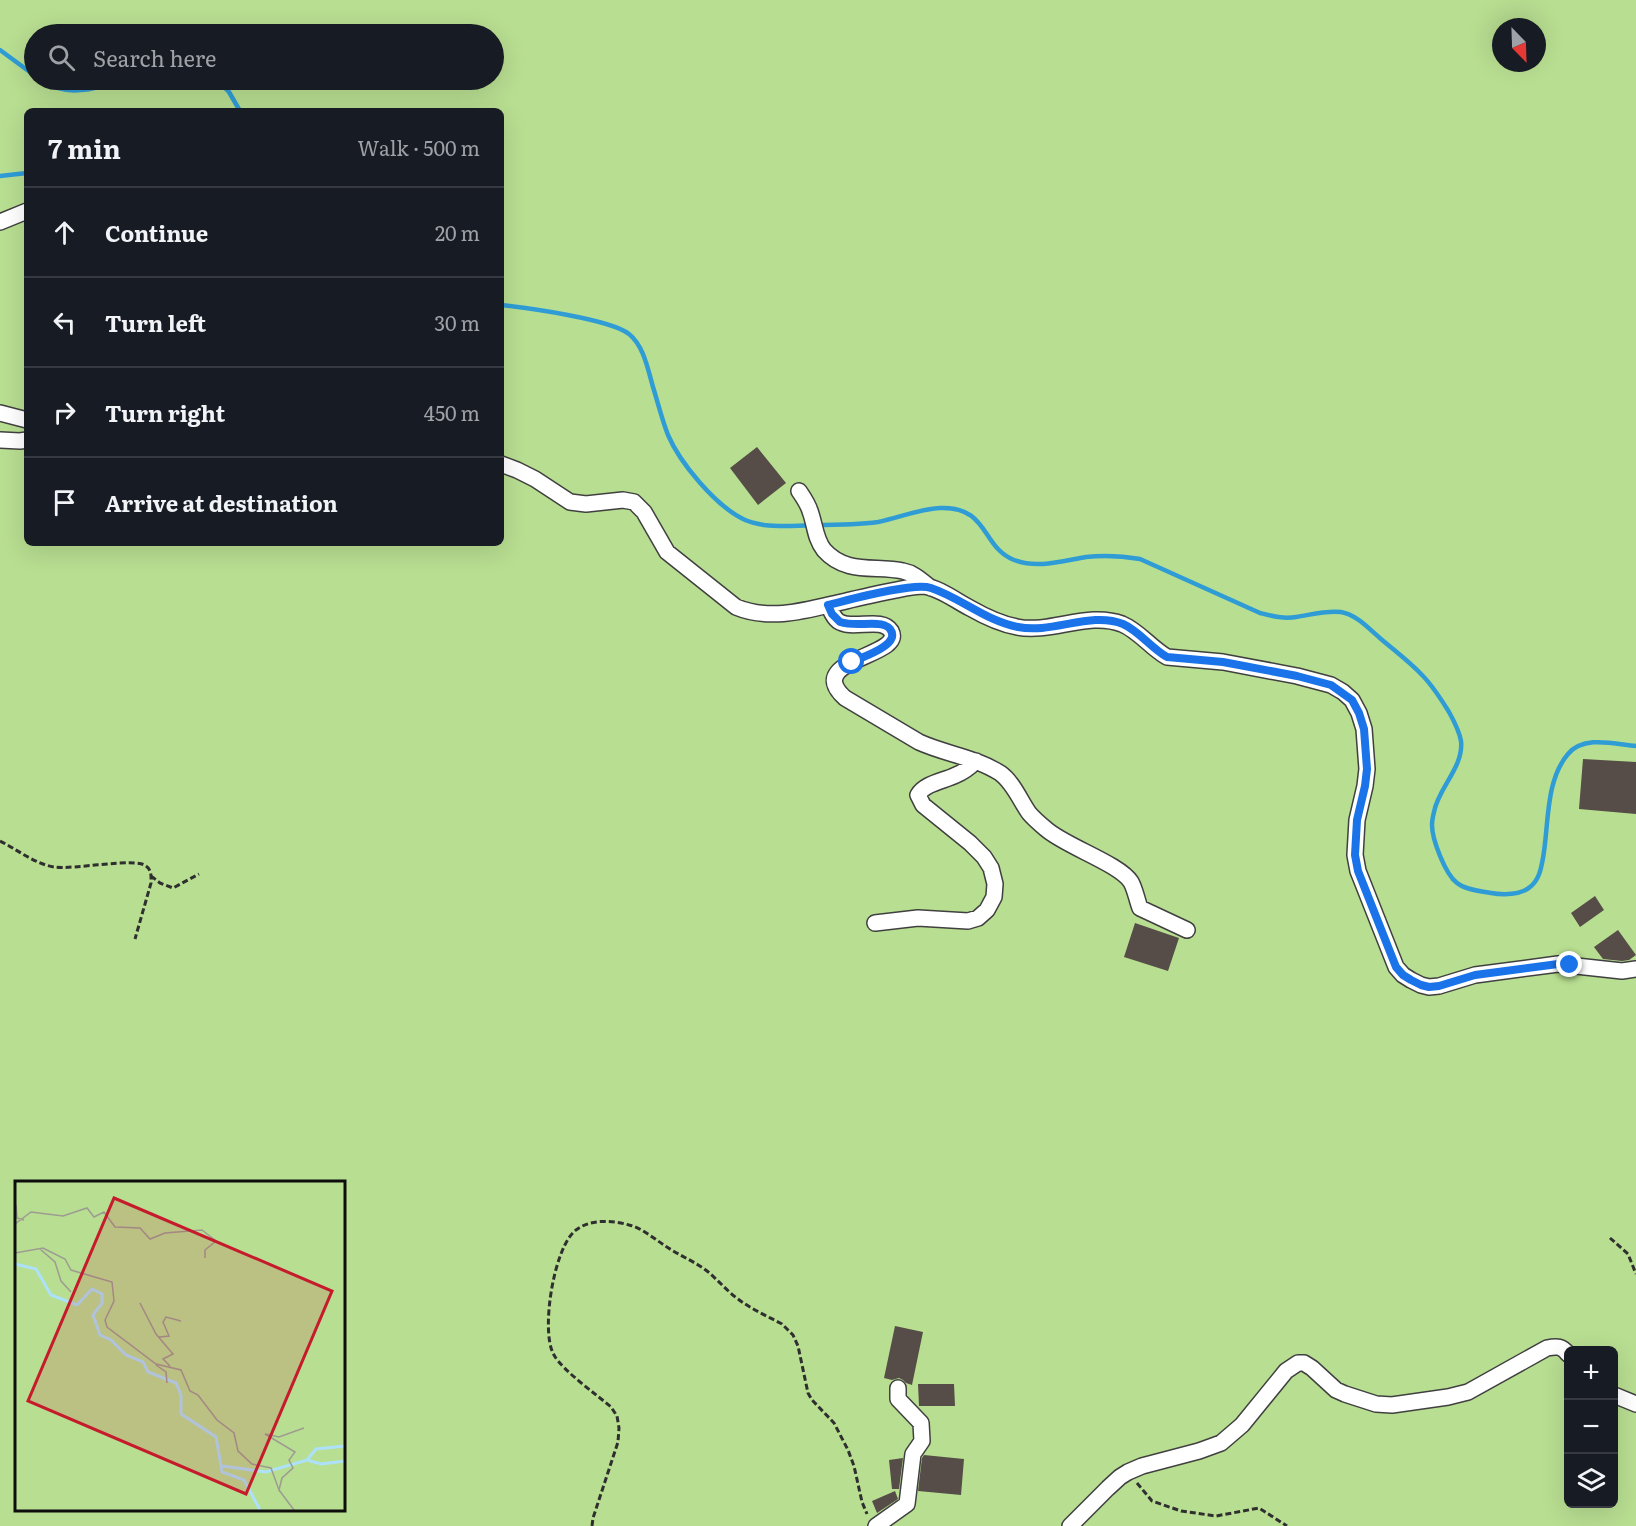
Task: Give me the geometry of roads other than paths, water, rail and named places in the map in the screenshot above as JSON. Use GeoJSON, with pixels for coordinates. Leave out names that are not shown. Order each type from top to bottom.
{"type":"FeatureCollection","features":[{"type":"Feature","properties":{"kind":"street"},"geometry":{"type":"LineString","coordinates":[[0,222],[24,212]]}},
{"type":"Feature","properties":{"kind":"street"},"geometry":{"type":"LineString","coordinates":[[0,413],[24,419]]}},
{"type":"Feature","properties":{"kind":"street"},"geometry":{"type":"LineString","coordinates":[[0,440],[24,440]]}},
{"type":"Feature","properties":{"kind":"street"},"geometry":{"type":"LineString","coordinates":[[504,465],[535,479],[570,502],[586,504],[623,500],[634,502],[644,512],[667,552],[736,607],[758,614],[773,615],[906,588],[923,586],[931,588]]}},
{"type":"Feature","properties":{"kind":"street"},"geometry":{"type":"LineString","coordinates":[[799,491],[810,510],[817,538],[824,550],[838,561],[856,568],[903,571],[915,575],[931,588],[973,610],[1014,627],[1039,629],[1098,620],[1112,621],[1124,625],[1167,657],[1223,662],[1286,674],[1331,685],[1343,692],[1352,700],[1364,729],[1367,769],[1355,840],[1358,871],[1396,967],[1411,980],[1429,987],[1439,986],[1475,975],[1558,964],[1622,971],[1636,969]]}},
{"type":"Feature","properties":{"kind":"street"},"geometry":{"type":"LineString","coordinates":[[828,605],[832,614],[840,622],[862,625],[880,624],[890,629],[892,634],[888,645],[852,662],[836,674],[834,684],[839,693],[919,742],[976,761],[1001,774],[1007,779],[1029,812],[1046,830],[1058,839],[1119,871],[1130,881],[1140,908],[1187,930]]}},
{"type":"Feature","properties":{"kind":"street"},"geometry":{"type":"LineString","coordinates":[[875,923],[918,918],[968,921],[978,918],[987,910],[994,897],[995,884],[991,868],[970,843],[923,805],[918,795],[924,788],[956,776],[976,761]]}},
{"type":"Feature","properties":{"kind":"street"},"geometry":{"type":"LineString","coordinates":[[1070,1526],[1108,1488],[1128,1472],[1142,1466],[1199,1452],[1221,1443],[1242,1425],[1286,1371],[1298,1363],[1304,1363],[1312,1368],[1336,1390],[1376,1404],[1392,1405],[1468,1392],[1547,1348],[1557,1346],[1564,1349]]}},
{"type":"Feature","properties":{"kind":"street"},"geometry":{"type":"LineString","coordinates":[[873,1522],[907,1504],[913,1454],[922,1441],[921,1423],[898,1399],[898,1388]]}},
{"type":"Feature","properties":{"kind":"street"},"geometry":{"type":"LineString","coordinates":[[1618,1397],[1636,1404]]}},
{"type":"Feature","properties":{"kind":"waterway"},"geometry":{"type":"LineString","coordinates":[[0,50],[24,68]]}},
{"type":"Feature","properties":{"kind":"waterway"},"geometry":{"type":"LineString","coordinates":[[70,90],[81,90]]}},
{"type":"Feature","properties":{"kind":"waterway"},"geometry":{"type":"LineString","coordinates":[[227,90],[238,108]]}},
{"type":"Feature","properties":{"kind":"waterway"},"geometry":{"type":"LineString","coordinates":[[0,176],[24,173]]}},
{"type":"Feature","properties":{"kind":"waterway"},"geometry":{"type":"LineString","coordinates":[[504,305],[587,319],[629,334],[642,352],[666,429],[681,458],[710,494],[732,513],[748,521],[776,526],[854,524],[878,522],[932,509],[956,509],[968,513],[976,520],[1003,554],[1023,563],[1050,563],[1100,556],[1140,559],[1260,613],[1287,618],[1324,612],[1341,612],[1358,619],[1426,679],[1443,702],[1458,729],[1461,741],[1459,760],[1436,803],[1432,825],[1444,864],[1452,878],[1465,887],[1496,894],[1522,892],[1530,887],[1538,878],[1541,866],[1555,777],[1568,754],[1582,744],[1600,742],[1636,746]]}}]}
